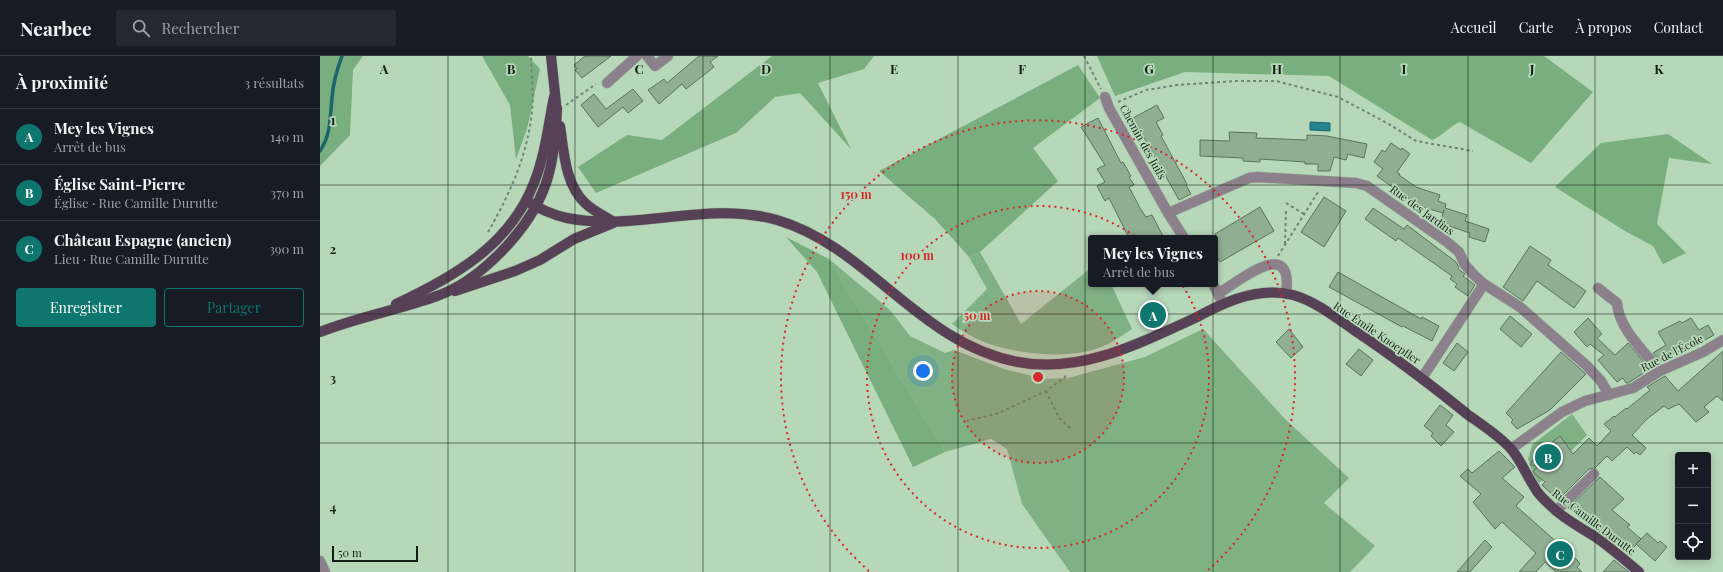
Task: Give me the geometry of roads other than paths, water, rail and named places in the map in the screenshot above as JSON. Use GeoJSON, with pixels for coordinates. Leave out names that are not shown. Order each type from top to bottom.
{"type":"FeatureCollection","features":[{"type":"Feature","properties":{"kind":"main road"},"geometry":{"type":"LineString","coordinates":[[551,56],[554,97],[569,178],[577,194],[585,203],[615,222]]}},
{"type":"Feature","properties":{"kind":"main road"},"geometry":{"type":"LineString","coordinates":[[371,315],[432,286],[470,264],[495,242],[517,215],[526,201],[540,165],[554,97]]}},
{"type":"Feature","properties":{"kind":"main road"},"geometry":{"type":"LineString","coordinates":[[438,296],[456,286],[491,262],[515,237],[536,206],[545,186],[550,168],[556,130],[557,108]]}},
{"type":"Feature","properties":{"kind":"main road"},"geometry":{"type":"LineString","coordinates":[[526,201],[552,214],[569,219],[615,222]]}},
{"type":"Feature","properties":{"kind":"main road","name":"Rue Émile Knoepfler"},"geometry":{"type":"LineString","coordinates":[[615,222],[690,214],[740,213],[777,220],[828,244],[928,321],[964,344],[995,356],[1021,363],[1069,363],[1093,359],[1125,349],[1234,300],[1255,294],[1286,294],[1308,301],[1340,320],[1422,378],[1511,449]]}},
{"type":"Feature","properties":{"kind":"main road"},"geometry":{"type":"LineString","coordinates":[[320,332],[515,271],[540,260],[574,239],[615,222]]}},
{"type":"Feature","properties":{"kind":"main road","name":"Rue Camille Durutte"},"geometry":{"type":"LineString","coordinates":[[1511,449],[1537,492],[1556,511],[1598,538],[1639,572]]}},
{"type":"Feature","properties":{"kind":"street"},"geometry":{"type":"LineString","coordinates":[[607,83],[637,56]]}},
{"type":"Feature","properties":{"kind":"street"},"geometry":{"type":"LineString","coordinates":[[647,56],[655,66],[668,56]]}},
{"type":"Feature","properties":{"kind":"street","name":"Chemin des Juifs"},"geometry":{"type":"LineString","coordinates":[[1105,97],[1109,108],[1168,213],[1182,235]]}},
{"type":"Feature","properties":{"kind":"street","name":"Rue des Jardins"},"geometry":{"type":"LineString","coordinates":[[1168,213],[1249,178],[1266,176],[1356,183],[1367,186],[1459,252],[1465,265],[1474,275],[1484,284],[1520,307],[1586,366],[1601,381],[1609,395]]}},
{"type":"Feature","properties":{"kind":"street"},"geometry":{"type":"LineString","coordinates":[[1219,294],[1262,267],[1274,263],[1282,265],[1286,271],[1288,279],[1286,294]]}},
{"type":"Feature","properties":{"kind":"street"},"geometry":{"type":"LineString","coordinates":[[1422,378],[1484,284]]}},
{"type":"Feature","properties":{"kind":"street"},"geometry":{"type":"LineString","coordinates":[[1215,287],[1223,305]]}},
{"type":"Feature","properties":{"kind":"street"},"geometry":{"type":"LineString","coordinates":[[1598,288],[1617,303],[1618,313],[1625,327],[1660,371]]}},
{"type":"Feature","properties":{"kind":"street","name":"Rue de l'École"},"geometry":{"type":"LineString","coordinates":[[1511,449],[1562,412],[1585,401],[1633,388],[1660,371],[1703,352],[1723,340]]}},
{"type":"Feature","properties":{"kind":"street"},"geometry":{"type":"LineString","coordinates":[[1556,511],[1594,474]]}},
{"type":"Feature","properties":{"kind":"street"},"geometry":{"type":"LineString","coordinates":[[320,562],[325,572]]}},
{"type":"Feature","properties":{"kind":"water"},"geometry":{"type":"Polygon","coordinates":[[[1310,122],[1330,123],[1330,131],[1310,130],[1310,122]]]}},
{"type":"Feature","properties":{"kind":"waterway"},"geometry":{"type":"LineString","coordinates":[[320,151],[324,145],[328,132],[333,87],[342,56]]}},
{"type":"Feature","properties":{"kind":"place","name":"Mey les Vignes"},"geometry":{"type":"Point","coordinates":[1153,315]}},
{"type":"Feature","properties":{"kind":"place","name":"Église Saint-Pierre"},"geometry":{"type":"Point","coordinates":[1548,457]}},
{"type":"Feature","properties":{"kind":"place","name":"Château Espagne (ancien)"},"geometry":{"type":"Point","coordinates":[1560,554]}}]}
